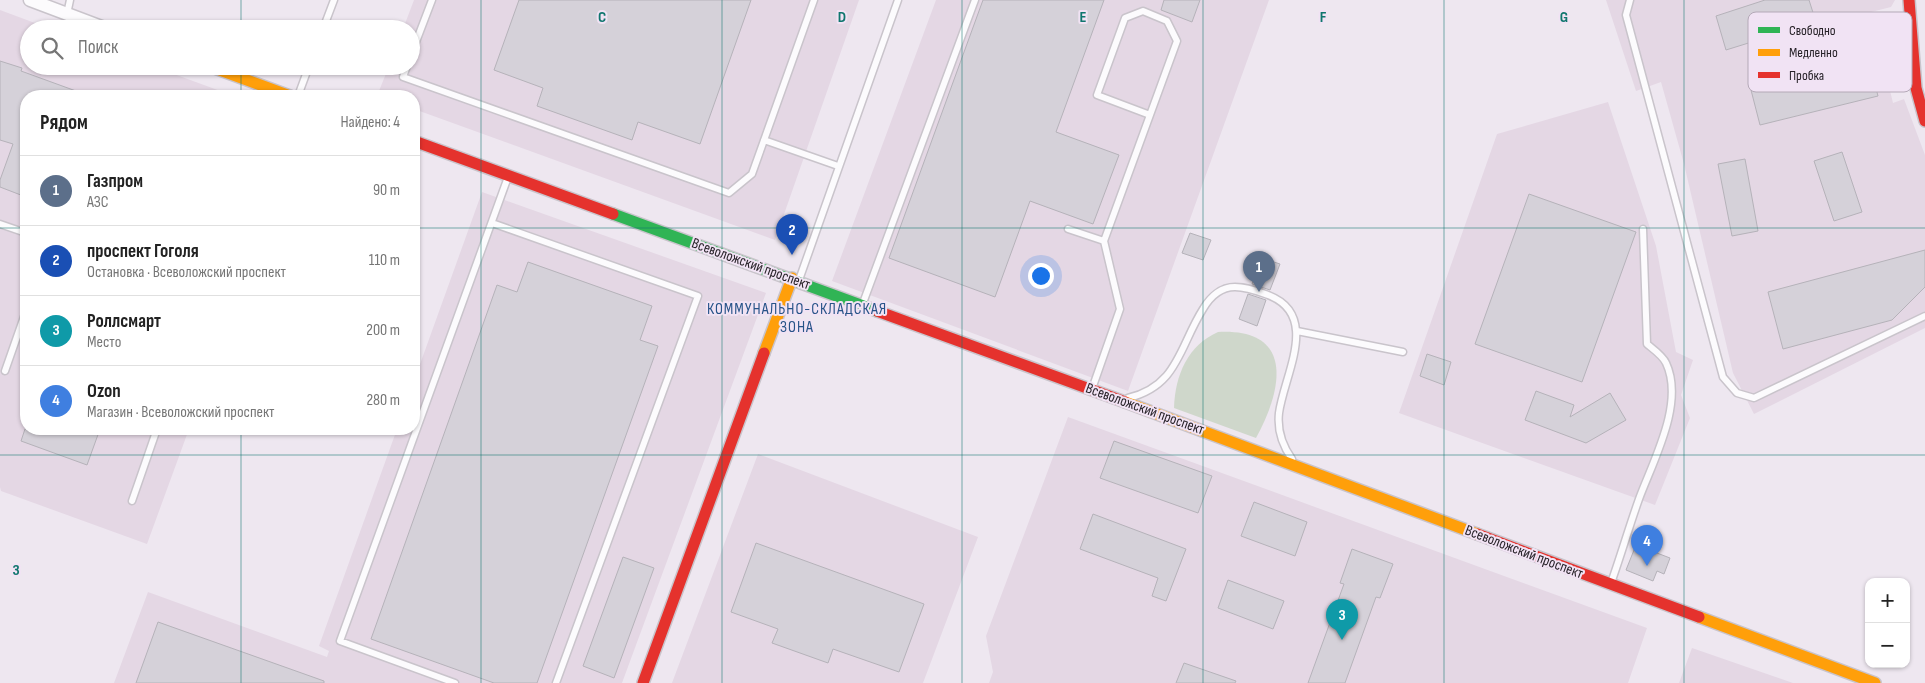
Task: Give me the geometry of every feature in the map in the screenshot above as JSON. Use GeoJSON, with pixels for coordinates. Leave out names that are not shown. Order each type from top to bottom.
{"type":"FeatureCollection","features":[{"type":"Feature","properties":{"kind":"street"},"geometry":{"type":"LineString","coordinates":[[30,0],[83,20]]}},
{"type":"Feature","properties":{"kind":"street"},"geometry":{"type":"LineString","coordinates":[[1912,38],[1916,88],[1925,121]]}},
{"type":"Feature","properties":{"kind":"street"},"geometry":{"type":"LineString","coordinates":[[233,75],[274,90]]}},
{"type":"Feature","properties":{"kind":"street","name":"Всеволожский проспект"},"geometry":{"type":"LineString","coordinates":[[420,143],[863,304],[1875,683]]}},
{"type":"Feature","properties":{"kind":"street"},"geometry":{"type":"LineString","coordinates":[[643,683],[796,280]]}},
{"type":"Feature","properties":{"kind":"lane"},"geometry":{"type":"LineString","coordinates":[[67,14],[70,0]]}},
{"type":"Feature","properties":{"kind":"lane"},"geometry":{"type":"LineString","coordinates":[[326,20],[334,0]]}},
{"type":"Feature","properties":{"kind":"lane"},"geometry":{"type":"LineString","coordinates":[[420,31],[432,0]]}},
{"type":"Feature","properties":{"kind":"lane"},"geometry":{"type":"LineString","coordinates":[[404,75],[403,77],[728,193],[752,174],[814,0]]}},
{"type":"Feature","properties":{"kind":"lane"},"geometry":{"type":"LineString","coordinates":[[796,280],[898,0]]}},
{"type":"Feature","properties":{"kind":"lane"},"geometry":{"type":"LineString","coordinates":[[863,304],[974,0]]}},
{"type":"Feature","properties":{"kind":"lane"},"geometry":{"type":"LineString","coordinates":[[1630,0],[1626,15],[1723,377],[1737,393],[1754,398],[1925,316]]}},
{"type":"Feature","properties":{"kind":"lane"},"geometry":{"type":"LineString","coordinates":[[1092,390],[1120,309],[1104,241],[1150,115],[1177,41],[1168,21],[1144,11],[1125,18],[1097,95],[1150,115]]}},
{"type":"Feature","properties":{"kind":"lane"},"geometry":{"type":"LineString","coordinates":[[300,90],[306,75]]}},
{"type":"Feature","properties":{"kind":"lane"},"geometry":{"type":"LineString","coordinates":[[764,140],[838,166]]}},
{"type":"Feature","properties":{"kind":"lane"},"geometry":{"type":"LineString","coordinates":[[420,421],[508,175]]}},
{"type":"Feature","properties":{"kind":"lane"},"geometry":{"type":"LineString","coordinates":[[492,223],[698,296],[556,683]]}},
{"type":"Feature","properties":{"kind":"lane"},"geometry":{"type":"LineString","coordinates":[[0,224],[20,231]]}},
{"type":"Feature","properties":{"kind":"lane"},"geometry":{"type":"LineString","coordinates":[[1068,229],[1104,241]]}},
{"type":"Feature","properties":{"kind":"lane"},"geometry":{"type":"LineString","coordinates":[[1611,584],[1639,500],[1667,427],[1671,402],[1670,379],[1666,361],[1647,344],[1643,230]]}},
{"type":"Feature","properties":{"kind":"lane"},"geometry":{"type":"LineString","coordinates":[[1120,400],[1141,395],[1169,375],[1203,309],[1214,295],[1228,287],[1244,287],[1274,298],[1286,306],[1293,316],[1297,331],[1293,358],[1279,413],[1279,430],[1283,445],[1295,465]]}},
{"type":"Feature","properties":{"kind":"lane"},"geometry":{"type":"LineString","coordinates":[[5,371],[20,327]]}},
{"type":"Feature","properties":{"kind":"lane"},"geometry":{"type":"LineString","coordinates":[[1297,331],[1403,352]]}},
{"type":"Feature","properties":{"kind":"lane"},"geometry":{"type":"LineString","coordinates":[[132,501],[155,435]]}},
{"type":"Feature","properties":{"kind":"lane"},"geometry":{"type":"LineString","coordinates":[[415,435],[340,641],[455,683]]}},
{"type":"Feature","properties":{"kind":"shaded area"},"geometry":{"type":"Polygon","coordinates":[[[414,0],[859,0],[775,240],[420,111],[420,90],[379,90],[385,75],[420,75],[420,20],[406,20],[414,0]]]}},
{"type":"Feature","properties":{"kind":"shaded area"},"geometry":{"type":"Polygon","coordinates":[[[936,0],[1269,0],[1128,391],[832,281],[936,0]]]}},
{"type":"Feature","properties":{"kind":"shaded area"},"geometry":{"type":"Polygon","coordinates":[[[1606,0],[1895,0],[1891,7],[1871,12],[1748,12],[1748,92],[1890,92],[1893,103],[1904,99],[1925,155],[1925,328],[1754,414],[1733,373],[1684,164],[1661,82],[1636,91],[1606,0]]]}},
{"type":"Feature","properties":{"kind":"shaded area"},"geometry":{"type":"Polygon","coordinates":[[[0,10],[27,20],[20,20],[20,75],[177,75],[218,90],[20,90],[20,435],[187,435],[147,544],[1,491],[0,10]]]}},
{"type":"Feature","properties":{"kind":"shaded area"},"geometry":{"type":"Polygon","coordinates":[[[1608,102],[1656,246],[1676,352],[1693,360],[1681,395],[1690,418],[1655,505],[1399,413],[1497,134],[1608,102]]]}},
{"type":"Feature","properties":{"kind":"shaded area"},"geometry":{"type":"Polygon","coordinates":[[[482,192],[766,293],[622,683],[114,683],[148,592],[327,657],[329,651],[319,646],[395,435],[420,435],[420,364],[482,192]]]}},
{"type":"Feature","properties":{"kind":"shaded area"},"geometry":{"type":"Polygon","coordinates":[[[1218,332],[1243,333],[1260,340],[1271,351],[1276,366],[1276,383],[1272,401],[1256,438],[1174,408],[1177,384],[1185,362],[1199,345],[1218,332]]]}},
{"type":"Feature","properties":{"kind":"shaded area"},"geometry":{"type":"Polygon","coordinates":[[[1068,417],[1647,628],[1628,683],[989,683],[993,672],[986,636],[1068,417]]]}},
{"type":"Feature","properties":{"kind":"shaded area"},"geometry":{"type":"Polygon","coordinates":[[[758,454],[978,537],[923,683],[672,683],[758,454]]]}},
{"type":"Feature","properties":{"kind":"shaded area"},"geometry":{"type":"Polygon","coordinates":[[[1692,648],[1793,683],[1679,683],[1692,648]]]}},
{"type":"Feature","properties":{"kind":"building"},"geometry":{"type":"Polygon","coordinates":[[[519,0],[751,0],[700,144],[638,122],[632,140],[537,106],[543,88],[494,70],[519,0]]]}},
{"type":"Feature","properties":{"kind":"building"},"geometry":{"type":"Polygon","coordinates":[[[983,0],[1104,0],[1056,132],[1119,155],[1093,224],[1030,201],[995,297],[889,258],[983,0]]]}},
{"type":"Feature","properties":{"kind":"building"},"geometry":{"type":"Polygon","coordinates":[[[1164,0],[1200,0],[1192,22],[1161,10],[1164,0]]]}},
{"type":"Feature","properties":{"kind":"building"},"geometry":{"type":"Polygon","coordinates":[[[1765,0],[1809,0],[1813,12],[1748,12],[1748,43],[1726,50],[1716,16],[1765,0]]]}},
{"type":"Feature","properties":{"kind":"building"},"geometry":{"type":"Polygon","coordinates":[[[0,61],[20,67],[20,75],[32,75],[73,90],[20,90],[20,195],[0,187],[0,180],[13,144],[0,140],[0,61]]]}},
{"type":"Feature","properties":{"kind":"building"},"geometry":{"type":"Polygon","coordinates":[[[1752,92],[1877,92],[1878,96],[1760,125],[1752,92]]]}},
{"type":"Feature","properties":{"kind":"building"},"geometry":{"type":"Polygon","coordinates":[[[1842,152],[1862,212],[1834,221],[1814,161],[1842,152]]]}},
{"type":"Feature","properties":{"kind":"building"},"geometry":{"type":"Polygon","coordinates":[[[1745,159],[1758,231],[1732,236],[1718,164],[1745,159]]]}},
{"type":"Feature","properties":{"kind":"building"},"geometry":{"type":"Polygon","coordinates":[[[1529,194],[1636,232],[1582,382],[1475,344],[1529,194]]]}},
{"type":"Feature","properties":{"kind":"building"},"geometry":{"type":"Polygon","coordinates":[[[1190,233],[1211,240],[1203,260],[1182,253],[1190,233]]]}},
{"type":"Feature","properties":{"kind":"building"},"geometry":{"type":"Polygon","coordinates":[[[1925,250],[1925,287],[1892,320],[1783,349],[1768,292],[1925,250]]]}},
{"type":"Feature","properties":{"kind":"building"},"geometry":{"type":"Polygon","coordinates":[[[1262,258],[1280,264],[1270,290],[1252,284],[1262,258]]]}},
{"type":"Feature","properties":{"kind":"building"},"geometry":{"type":"Polygon","coordinates":[[[528,262],[652,306],[640,340],[658,346],[537,683],[494,683],[371,639],[497,285],[517,292],[528,262]]]}},
{"type":"Feature","properties":{"kind":"building"},"geometry":{"type":"Polygon","coordinates":[[[1248,294],[1266,300],[1257,326],[1239,319],[1248,294]]]}},
{"type":"Feature","properties":{"kind":"building"},"geometry":{"type":"Polygon","coordinates":[[[1427,354],[1451,362],[1444,385],[1420,376],[1427,354]]]}},
{"type":"Feature","properties":{"kind":"building"},"geometry":{"type":"Polygon","coordinates":[[[1536,391],[1574,405],[1570,417],[1610,393],[1626,420],[1586,443],[1525,420],[1536,391]]]}},
{"type":"Feature","properties":{"kind":"building"},"geometry":{"type":"Polygon","coordinates":[[[23,435],[98,435],[87,465],[21,441],[23,435]]]}},
{"type":"Feature","properties":{"kind":"building"},"geometry":{"type":"Polygon","coordinates":[[[1114,441],[1212,476],[1198,513],[1100,478],[1114,441]]]}},
{"type":"Feature","properties":{"kind":"building"},"geometry":{"type":"Polygon","coordinates":[[[1254,502],[1307,522],[1295,556],[1241,536],[1254,502]]]}},
{"type":"Feature","properties":{"kind":"building"},"geometry":{"type":"Polygon","coordinates":[[[1093,514],[1186,549],[1166,601],[1152,596],[1158,578],[1080,549],[1093,514]]]}},
{"type":"Feature","properties":{"kind":"building"},"geometry":{"type":"Polygon","coordinates":[[[756,543],[924,604],[899,672],[833,649],[828,663],[772,643],[778,629],[731,612],[756,543]]]}},
{"type":"Feature","properties":{"kind":"building"},"geometry":{"type":"Polygon","coordinates":[[[1636,545],[1670,558],[1664,574],[1657,571],[1653,581],[1626,570],[1636,545]]]}},
{"type":"Feature","properties":{"kind":"building"},"geometry":{"type":"Polygon","coordinates":[[[1352,549],[1393,564],[1380,598],[1376,597],[1345,683],[1308,683],[1344,584],[1340,583],[1352,549]]]}},
{"type":"Feature","properties":{"kind":"building"},"geometry":{"type":"Polygon","coordinates":[[[623,557],[654,568],[614,678],[583,666],[623,557]]]}},
{"type":"Feature","properties":{"kind":"building"},"geometry":{"type":"Polygon","coordinates":[[[1228,580],[1284,601],[1273,629],[1218,608],[1228,580]]]}},
{"type":"Feature","properties":{"kind":"building"},"geometry":{"type":"Polygon","coordinates":[[[158,622],[324,681],[324,683],[136,683],[158,622]]]}},
{"type":"Feature","properties":{"kind":"building"},"geometry":{"type":"Polygon","coordinates":[[[1184,663],[1236,681],[1235,683],[1176,683],[1184,663]]]}},
{"type":"Feature","properties":{"kind":"traffic: fast"},"geometry":{"type":"LineString","coordinates":[[613,214],[877,311]]}},
{"type":"Feature","properties":{"kind":"traffic: slow"},"geometry":{"type":"LineString","coordinates":[[233,75],[274,90]]}},
{"type":"Feature","properties":{"kind":"traffic: slow"},"geometry":{"type":"LineString","coordinates":[[764,353],[792,278]]}},
{"type":"Feature","properties":{"kind":"traffic: slow"},"geometry":{"type":"LineString","coordinates":[[1125,402],[1477,534]]}},
{"type":"Feature","properties":{"kind":"traffic: slow"},"geometry":{"type":"LineString","coordinates":[[1699,617],[1875,683]]}},
{"type":"Feature","properties":{"kind":"traffic: jam"},"geometry":{"type":"LineString","coordinates":[[1909,0],[1910,12]]}},
{"type":"Feature","properties":{"kind":"traffic: jam"},"geometry":{"type":"LineString","coordinates":[[1912,38],[1916,88],[1925,121]]}},
{"type":"Feature","properties":{"kind":"traffic: jam"},"geometry":{"type":"LineString","coordinates":[[420,143],[613,214]]}},
{"type":"Feature","properties":{"kind":"traffic: jam"},"geometry":{"type":"LineString","coordinates":[[877,311],[1125,402]]}},
{"type":"Feature","properties":{"kind":"traffic: jam"},"geometry":{"type":"LineString","coordinates":[[643,683],[764,353]]}},
{"type":"Feature","properties":{"kind":"traffic: jam"},"geometry":{"type":"LineString","coordinates":[[1477,534],[1699,617]]}},
{"type":"Feature","properties":{"kind":"place","name":"проспект Гоголя"},"geometry":{"type":"Point","coordinates":[792,255]}},
{"type":"Feature","properties":{"kind":"place","name":"Газпром"},"geometry":{"type":"Point","coordinates":[1259,292]}},
{"type":"Feature","properties":{"kind":"place","name":"Ozon"},"geometry":{"type":"Point","coordinates":[1647,566]}},
{"type":"Feature","properties":{"kind":"place","name":"Роллсмарт"},"geometry":{"type":"Point","coordinates":[1342,640]}},
{"type":"Feature","properties":{"kind":"district","name":"КОММУНАЛЬНО-СКЛАДСКАЯ ЗОНА"},"geometry":{"type":"Point","coordinates":[797,318]}}]}
